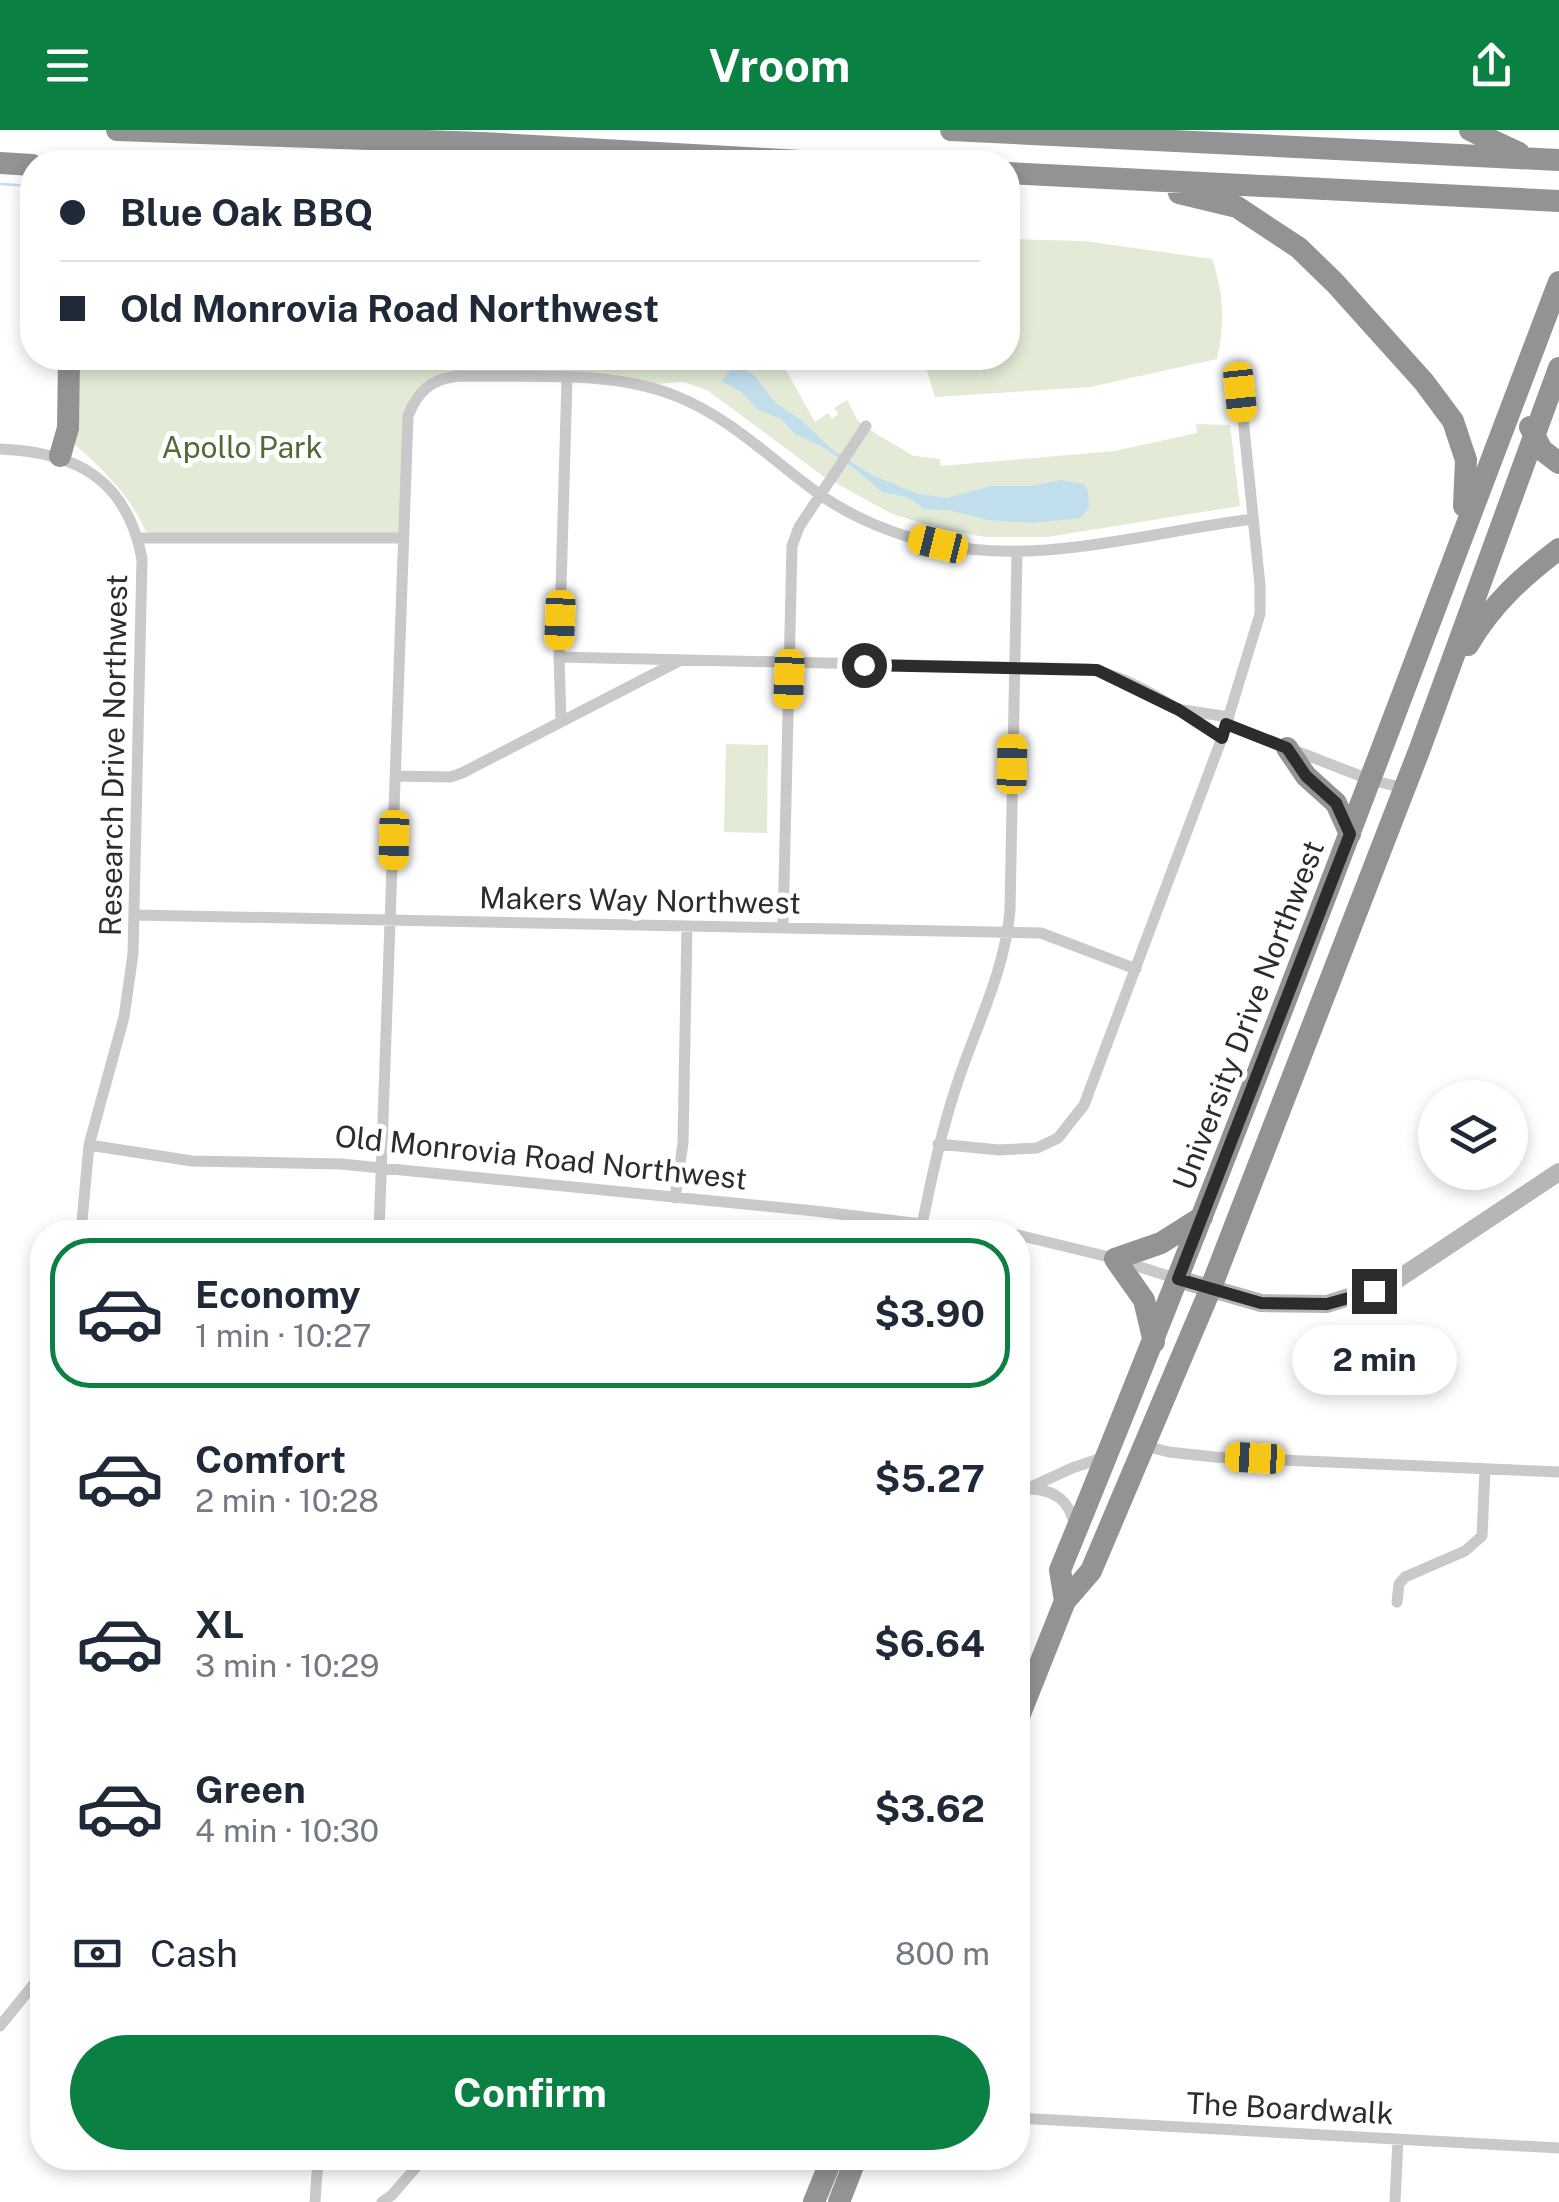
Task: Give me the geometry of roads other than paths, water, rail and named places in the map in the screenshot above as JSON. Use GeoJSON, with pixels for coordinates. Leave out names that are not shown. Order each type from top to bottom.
{"type":"FeatureCollection","features":[{"type":"Feature","properties":{"kind":"highway"},"geometry":{"type":"LineString","coordinates":[[117,130],[613,150]]}},
{"type":"Feature","properties":{"kind":"highway"},"geometry":{"type":"LineString","coordinates":[[951,130],[1548,160]]}},
{"type":"Feature","properties":{"kind":"highway"},"geometry":{"type":"LineString","coordinates":[[1079,138],[1118,130]]}},
{"type":"Feature","properties":{"kind":"highway"},"geometry":{"type":"LineString","coordinates":[[1470,130],[1504,148],[1548,160]]}},
{"type":"Feature","properties":{"kind":"highway"},"geometry":{"type":"LineString","coordinates":[[1020,174],[1559,202]]}},
{"type":"Feature","properties":{"kind":"highway"},"geometry":{"type":"LineString","coordinates":[[1118,178],[1237,208],[1299,248],[1335,283],[1424,382],[1453,421],[1466,460],[1464,524]]}},
{"type":"Feature","properties":{"kind":"highway","name":"University Drive Northwest"},"geometry":{"type":"LineString","coordinates":[[1065,1601],[1060,1570],[1154,1342],[1559,282]]}},
{"type":"Feature","properties":{"kind":"highway","name":"University Drive Northwest"},"geometry":{"type":"LineString","coordinates":[[1030,1689],[1065,1601],[1091,1571],[1210,1290],[1439,696],[1559,368]]}},
{"type":"Feature","properties":{"kind":"highway"},"geometry":{"type":"LineString","coordinates":[[60,456],[68,428],[69,370]]}},
{"type":"Feature","properties":{"kind":"highway"},"geometry":{"type":"LineString","coordinates":[[1520,384],[1532,437],[1559,463]]}},
{"type":"Feature","properties":{"kind":"highway"},"geometry":{"type":"LineString","coordinates":[[1439,696],[1498,600],[1559,549]]}},
{"type":"Feature","properties":{"kind":"highway"},"geometry":{"type":"LineString","coordinates":[[1287,748],[1306,776],[1336,803],[1350,834]]}},
{"type":"Feature","properties":{"kind":"highway"},"geometry":{"type":"LineString","coordinates":[[1154,1342],[1144,1300],[1116,1260],[1162,1243],[1202,1217]]}},
{"type":"Feature","properties":{"kind":"highway"},"geometry":{"type":"LineString","coordinates":[[814,2202],[827,2170]]}},
{"type":"Feature","properties":{"kind":"highway"},"geometry":{"type":"LineString","coordinates":[[839,2202],[851,2170]]}},
{"type":"Feature","properties":{"kind":"street"},"geometry":{"type":"LineString","coordinates":[[938,1144],[1036,1148],[1058,1138],[1084,1105],[1228,721],[1260,606],[1238,370]]}},
{"type":"Feature","properties":{"kind":"street"},"geometry":{"type":"LineString","coordinates":[[380,1220],[408,416],[414,400],[426,386],[441,378],[458,376],[566,378],[640,385],[694,404],[734,428],[820,495],[864,518],[913,538],[969,549],[1017,554],[1253,519]]}},
{"type":"Feature","properties":{"kind":"street"},"geometry":{"type":"LineString","coordinates":[[561,720],[566,378]]}},
{"type":"Feature","properties":{"kind":"street"},"geometry":{"type":"LineString","coordinates":[[783,927],[792,546],[799,527],[866,426]]}},
{"type":"Feature","properties":{"kind":"street","name":"Research Drive Northwest"},"geometry":{"type":"LineString","coordinates":[[0,449],[60,456],[84,468],[115,494],[138,538],[143,576],[135,916],[126,1008],[89,1146],[83,1220]]}},
{"type":"Feature","properties":{"kind":"street"},"geometry":{"type":"LineString","coordinates":[[138,538],[403,538]]}},
{"type":"Feature","properties":{"kind":"street"},"geometry":{"type":"LineString","coordinates":[[923,1220],[938,1144],[1006,952],[1017,554]]}},
{"type":"Feature","properties":{"kind":"street"},"geometry":{"type":"LineString","coordinates":[[559,656],[1097,670],[1179,710],[1222,738]]}},
{"type":"Feature","properties":{"kind":"street"},"geometry":{"type":"LineString","coordinates":[[396,776],[450,777],[462,773],[680,661]]}},
{"type":"Feature","properties":{"kind":"street"},"geometry":{"type":"LineString","coordinates":[[1179,710],[1228,721],[1401,796]]}},
{"type":"Feature","properties":{"kind":"street","name":"Makers Way Northwest"},"geometry":{"type":"LineString","coordinates":[[135,916],[1041,933],[1136,969]]}},
{"type":"Feature","properties":{"kind":"street"},"geometry":{"type":"LineString","coordinates":[[676,1198],[683,1143],[686,926]]}},
{"type":"Feature","properties":{"kind":"street","name":"Old Monrovia Road Northwest"},"geometry":{"type":"LineString","coordinates":[[89,1146],[192,1161],[340,1164],[884,1220]]}},
{"type":"Feature","properties":{"kind":"street"},"geometry":{"type":"LineString","coordinates":[[1030,1238],[1261,1303],[1327,1304],[1392,1283],[1559,1172]]}},
{"type":"Feature","properties":{"kind":"street"},"geometry":{"type":"LineString","coordinates":[[1145,1446],[1214,1456],[1559,1472]]}},
{"type":"Feature","properties":{"kind":"street"},"geometry":{"type":"LineString","coordinates":[[1030,1488],[1106,1457]]}},
{"type":"Feature","properties":{"kind":"street"},"geometry":{"type":"LineString","coordinates":[[1397,1602],[1399,1584],[1406,1577],[1466,1552],[1482,1536],[1485,1469]]}},
{"type":"Feature","properties":{"kind":"street"},"geometry":{"type":"LineString","coordinates":[[1030,1491],[1050,1491],[1062,1499],[1073,1515],[1076,1530]]}},
{"type":"Feature","properties":{"kind":"street"},"geometry":{"type":"LineString","coordinates":[[0,2026],[30,1989]]}},
{"type":"Feature","properties":{"kind":"street","name":"The Boardwalk"},"geometry":{"type":"LineString","coordinates":[[1030,2119],[1559,2148]]}},
{"type":"Feature","properties":{"kind":"street"},"geometry":{"type":"LineString","coordinates":[[1395,2202],[1398,2139]]}},
{"type":"Feature","properties":{"kind":"street"},"geometry":{"type":"LineString","coordinates":[[316,2202],[317,2170]]}},
{"type":"Feature","properties":{"kind":"street"},"geometry":{"type":"LineString","coordinates":[[382,2202],[414,2170]]}},
{"type":"Feature","properties":{"kind":"water"},"geometry":{"type":"Polygon","coordinates":[[[731,370],[747,370],[777,404],[833,450],[872,475],[918,494],[947,498],[991,486],[1032,486],[1061,480],[1083,484],[1088,490],[1089,508],[1080,518],[1033,523],[925,509],[907,497],[882,492],[855,469],[795,434],[781,419],[757,409],[741,392],[721,381],[731,370]]]}},
{"type":"Feature","properties":{"kind":"waterway"},"geometry":{"type":"LineString","coordinates":[[0,184],[20,185]]}},
{"type":"Feature","properties":{"kind":"park label","name":"Apollo Park"},"geometry":{"type":"Point","coordinates":[242,447]}}]}
